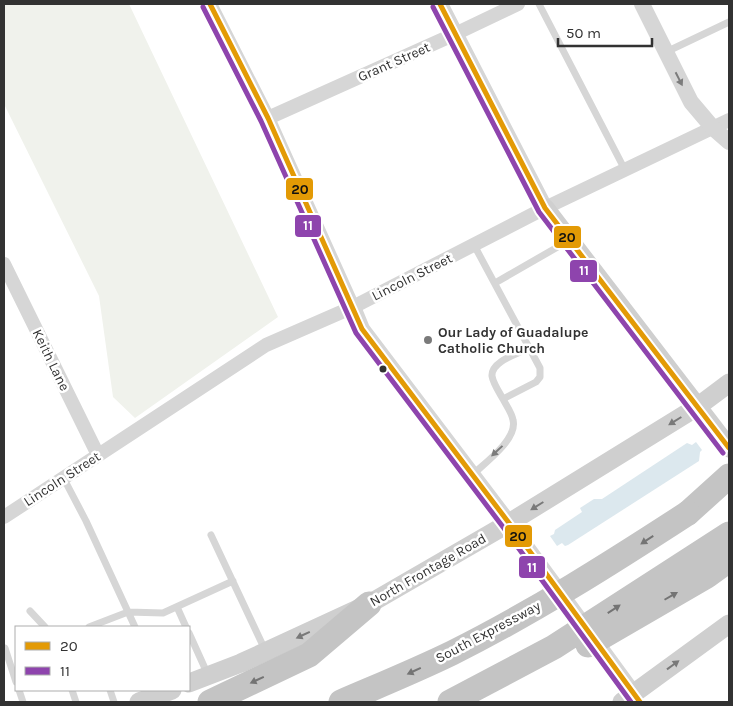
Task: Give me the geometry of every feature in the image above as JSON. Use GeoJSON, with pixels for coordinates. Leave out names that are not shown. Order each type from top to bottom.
{"type":"FeatureCollection","features":[{"type":"Feature","properties":{"kind":"highway"},"geometry":{"type":"LineString","coordinates":[[688,513],[729,476]]}},
{"type":"Feature","properties":{"kind":"highway","name":"South Expressway"},"geometry":{"type":"LineString","coordinates":[[341,702],[408,674],[505,625],[593,575],[688,513],[729,483]]}},
{"type":"Feature","properties":{"kind":"highway"},"geometry":{"type":"LineString","coordinates":[[450,702],[554,648],[729,534]]}},
{"type":"Feature","properties":{"kind":"highway"},"geometry":{"type":"LineString","coordinates":[[474,702],[563,659],[729,560]]}},
{"type":"Feature","properties":{"kind":"highway"},"geometry":{"type":"LineString","coordinates":[[210,702],[309,655],[369,604]]}},
{"type":"Feature","properties":{"kind":"main road"},"geometry":{"type":"LineString","coordinates":[[545,208],[729,448]]}},
{"type":"Feature","properties":{"kind":"main road","name":"North Frontage Road"},"geometry":{"type":"LineString","coordinates":[[190,683],[266,652],[369,604],[509,523],[697,407],[729,382]]}},
{"type":"Feature","properties":{"kind":"main road"},"geometry":{"type":"LineString","coordinates":[[632,700],[729,624]]}},
{"type":"Feature","properties":{"kind":"main road"},"geometry":{"type":"LineString","coordinates":[[139,702],[167,691]]}},
{"type":"Feature","properties":{"kind":"street"},"geometry":{"type":"LineString","coordinates":[[210,4],[268,118],[354,307],[362,329],[509,523],[632,700]]}},
{"type":"Feature","properties":{"kind":"street"},"geometry":{"type":"LineString","coordinates":[[440,4],[545,208]]}},
{"type":"Feature","properties":{"kind":"street","name":"Grant Street"},"geometry":{"type":"LineString","coordinates":[[268,118],[518,4]]}},
{"type":"Feature","properties":{"kind":"street"},"geometry":{"type":"LineString","coordinates":[[642,4],[691,102],[713,128],[729,142]]}},
{"type":"Feature","properties":{"kind":"street","name":"Lincoln Street"},"geometry":{"type":"LineString","coordinates":[[4,517],[266,346],[354,307],[545,208],[729,120]]}},
{"type":"Feature","properties":{"kind":"street","name":"Keith Lane"},"geometry":{"type":"LineString","coordinates":[[4,264],[98,455]]}},
{"type":"Feature","properties":{"kind":"lane"},"geometry":{"type":"LineString","coordinates":[[539,4],[625,170]]}},
{"type":"Feature","properties":{"kind":"lane"},"geometry":{"type":"LineString","coordinates":[[666,53],[729,22]]}},
{"type":"Feature","properties":{"kind":"lane"},"geometry":{"type":"LineString","coordinates":[[495,282],[569,240]]}},
{"type":"Feature","properties":{"kind":"lane"},"geometry":{"type":"LineString","coordinates":[[474,245],[540,368],[540,377],[536,382],[503,399]]}},
{"type":"Feature","properties":{"kind":"lane"},"geometry":{"type":"LineString","coordinates":[[472,475],[504,445],[512,433],[514,421],[492,378],[493,370],[497,364],[529,348]]}},
{"type":"Feature","properties":{"kind":"lane"},"geometry":{"type":"LineString","coordinates":[[64,477],[135,626]]}},
{"type":"Feature","properties":{"kind":"lane"},"geometry":{"type":"LineString","coordinates":[[211,535],[266,652]]}},
{"type":"Feature","properties":{"kind":"lane"},"geometry":{"type":"LineString","coordinates":[[93,626],[128,612],[163,613],[233,582]]}},
{"type":"Feature","properties":{"kind":"lane"},"geometry":{"type":"LineString","coordinates":[[177,607],[186,626]]}},
{"type":"Feature","properties":{"kind":"lane"},"geometry":{"type":"LineString","coordinates":[[30,611],[44,626]]}},
{"type":"Feature","properties":{"kind":"lane"},"geometry":{"type":"LineString","coordinates":[[190,635],[208,676]]}},
{"type":"Feature","properties":{"kind":"lane"},"geometry":{"type":"LineString","coordinates":[[5,648],[15,679]]}},
{"type":"Feature","properties":{"kind":"shaded area"},"geometry":{"type":"Polygon","coordinates":[[[4,4],[129,4],[278,317],[135,418],[113,397],[99,296],[4,104],[4,4]]]}},
{"type":"Feature","properties":{"kind":"shaded area"},"geometry":{"type":"Polygon","coordinates":[[[696,442],[702,450],[699,461],[568,545],[565,546],[562,543],[557,546],[550,536],[554,534],[555,530],[582,512],[580,508],[594,499],[602,499],[687,443],[692,445],[696,442]]]}},
{"type":"Feature","properties":{"kind":"transit line","name":"20"},"geometry":{"type":"LineString","coordinates":[[210,4],[268,118],[362,329],[509,523],[640,702]]}},
{"type":"Feature","properties":{"kind":"transit line","name":"20"},"geometry":{"type":"LineString","coordinates":[[440,4],[545,208],[729,448]]}},
{"type":"Feature","properties":{"kind":"transit line","name":"11"},"geometry":{"type":"LineString","coordinates":[[203,7],[261,121],[356,333],[503,527],[631,702]]}},
{"type":"Feature","properties":{"kind":"transit line","name":"11"},"geometry":{"type":"LineString","coordinates":[[433,7],[539,212],[723,453]]}},
{"type":"Feature","properties":{"kind":"place","name":"Our Lady of Guadalupe Catholic Church"},"geometry":{"type":"Point","coordinates":[428,340]}}]}
